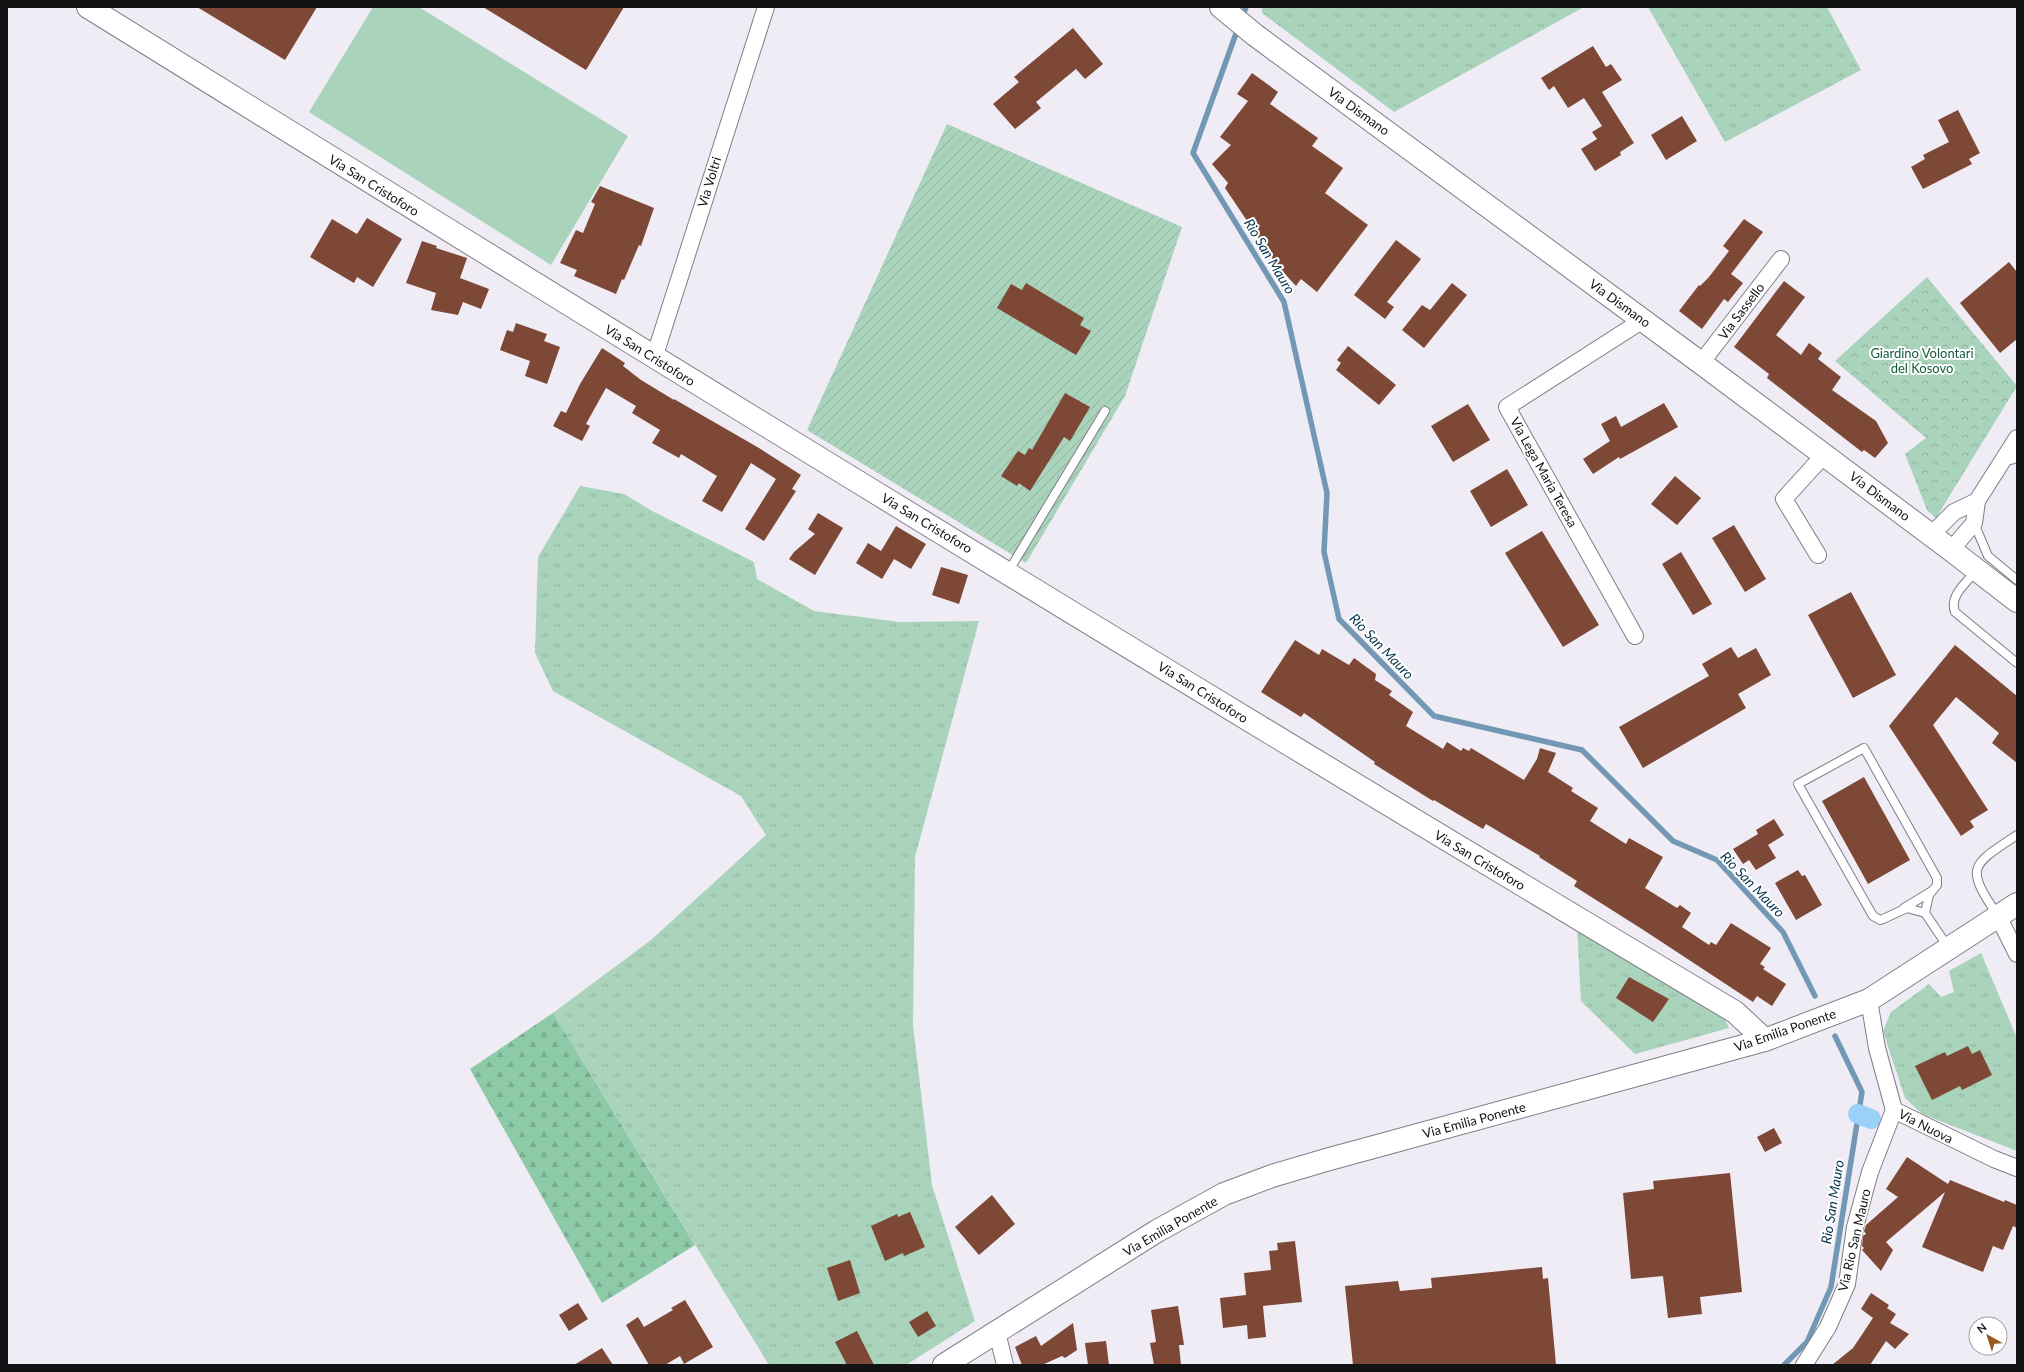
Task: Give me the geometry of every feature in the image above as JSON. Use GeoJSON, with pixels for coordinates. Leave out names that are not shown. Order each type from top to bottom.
{"type":"FeatureCollection","features":[{"type":"Feature","properties":{"kind":"main road","name":"Via San Cristoforo"},"geometry":{"type":"LineString","coordinates":[[88,7],[654,358],[1008,572],[1368,793],[1735,1012],[1765,1040]]}},
{"type":"Feature","properties":{"kind":"main road","name":"Via Dismano"},"geometry":{"type":"LineString","coordinates":[[1221,7],[1255,35],[1931,534],[2017,602]]}},
{"type":"Feature","properties":{"kind":"main road","name":"Via Emilia Ponente"},"geometry":{"type":"LineString","coordinates":[[944,1365],[1157,1231],[1224,1194],[1272,1176],[1326,1160],[1765,1040],[1869,1000],[2017,904]]}},
{"type":"Feature","properties":{"kind":"street","name":"Via Voltri"},"geometry":{"type":"LineString","coordinates":[[654,358],[766,7]]}},
{"type":"Feature","properties":{"kind":"street","name":"Via Sassello"},"geometry":{"type":"LineString","coordinates":[[1701,363],[1781,259]]}},
{"type":"Feature","properties":{"kind":"street","name":"Via Lega Maria Teresa"},"geometry":{"type":"LineString","coordinates":[[1635,636],[1507,407],[1643,320]]}},
{"type":"Feature","properties":{"kind":"street"},"geometry":{"type":"LineString","coordinates":[[1951,550],[1974,524],[1977,501],[2017,438]]}},
{"type":"Feature","properties":{"kind":"street"},"geometry":{"type":"LineString","coordinates":[[1818,555],[1784,499],[1824,455]]}},
{"type":"Feature","properties":{"kind":"street"},"geometry":{"type":"LineString","coordinates":[[1931,534],[1954,512],[1977,501]]}},
{"type":"Feature","properties":{"kind":"street"},"geometry":{"type":"LineString","coordinates":[[1998,916],[2017,954]]}},
{"type":"Feature","properties":{"kind":"street","name":"Via Nuova"},"geometry":{"type":"LineString","coordinates":[[1869,1000],[1877,1048],[1894,1110],[1994,1159],[2017,1168]]}},
{"type":"Feature","properties":{"kind":"street","name":"Via Rio San Mauro"},"geometry":{"type":"LineString","coordinates":[[1804,1365],[1828,1327],[1847,1284],[1855,1227],[1870,1172],[1894,1110]]}},
{"type":"Feature","properties":{"kind":"street"},"geometry":{"type":"LineString","coordinates":[[997,1332],[1005,1365]]}},
{"type":"Feature","properties":{"kind":"lane"},"geometry":{"type":"LineString","coordinates":[[1008,572],[1105,411]]}},
{"type":"Feature","properties":{"kind":"lane"},"geometry":{"type":"LineString","coordinates":[[2001,463],[2017,458]]}},
{"type":"Feature","properties":{"kind":"lane"},"geometry":{"type":"LineString","coordinates":[[1974,524],[1988,556],[2017,580]]}},
{"type":"Feature","properties":{"kind":"lane"},"geometry":{"type":"LineString","coordinates":[[1976,571],[1954,598],[1952,605],[1955,612],[2017,663]]}},
{"type":"Feature","properties":{"kind":"lane"},"geometry":{"type":"LineString","coordinates":[[1925,913],[1929,894],[1933,890],[1938,880],[1936,874],[1864,748],[1798,784],[1872,916],[1883,920],[1933,890]]}},
{"type":"Feature","properties":{"kind":"lane"},"geometry":{"type":"LineString","coordinates":[[1998,916],[1976,879],[1978,864],[1986,855],[2017,835]]}},
{"type":"Feature","properties":{"kind":"lane"},"geometry":{"type":"LineString","coordinates":[[1904,908],[1910,908],[1925,913],[1948,948]]}},
{"type":"Feature","properties":{"kind":"green space"},"geometry":{"type":"Polygon","coordinates":[[[373,7],[419,7],[628,136],[551,265],[309,112],[373,7]]]}},
{"type":"Feature","properties":{"kind":"green space"},"geometry":{"type":"Polygon","coordinates":[[[1262,7],[1584,7],[1394,112],[1262,13],[1262,7]]]}},
{"type":"Feature","properties":{"kind":"green space"},"geometry":{"type":"Polygon","coordinates":[[[1648,7],[1827,7],[1861,70],[1725,142],[1648,7]]]}},
{"type":"Feature","properties":{"kind":"green space"},"geometry":{"type":"Polygon","coordinates":[[[947,124],[1182,227],[1125,396],[1026,563],[807,430],[947,124]]]}},
{"type":"Feature","properties":{"kind":"green space","name":"Giardino Volontari del Kosovo"},"geometry":{"type":"Polygon","coordinates":[[[1927,277],[2017,386],[1936,518],[1927,510],[1905,454],[1926,438],[1835,361],[1927,277]]]}},
{"type":"Feature","properties":{"kind":"green space"},"geometry":{"type":"Polygon","coordinates":[[[580,486],[624,494],[652,511],[754,562],[757,579],[814,611],[900,622],[979,621],[915,857],[913,1026],[932,1185],[975,1321],[906,1365],[769,1365],[553,1013],[651,940],[766,835],[741,796],[553,691],[535,653],[538,557],[580,486]]]}},
{"type":"Feature","properties":{"kind":"green space"},"geometry":{"type":"Polygon","coordinates":[[[1577,927],[1723,1015],[1729,1028],[1635,1054],[1581,1001],[1577,927]]]}},
{"type":"Feature","properties":{"kind":"green space"},"geometry":{"type":"Polygon","coordinates":[[[1981,953],[2017,1038],[2017,1151],[1922,1114],[1905,1098],[1883,1031],[1891,1012],[1929,984],[1941,997],[1954,992],[1949,971],[1981,953]]]}},
{"type":"Feature","properties":{"kind":"green space"},"geometry":{"type":"Polygon","coordinates":[[[553,1013],[695,1245],[602,1303],[470,1069],[553,1013]]]}},
{"type":"Feature","properties":{"kind":"building"},"geometry":{"type":"Polygon","coordinates":[[[197,7],[317,7],[285,60],[197,7]]]}},
{"type":"Feature","properties":{"kind":"building"},"geometry":{"type":"Polygon","coordinates":[[[483,7],[624,7],[586,70],[483,7]]]}},
{"type":"Feature","properties":{"kind":"building"},"geometry":{"type":"Polygon","coordinates":[[[1073,28],[1103,64],[1085,79],[1076,69],[1036,102],[1041,108],[1015,129],[993,104],[1019,82],[1014,77],[1073,28]]]}},
{"type":"Feature","properties":{"kind":"building"},"geometry":{"type":"Polygon","coordinates":[[[1593,46],[1606,67],[1611,64],[1622,80],[1602,92],[1634,143],[1620,152],[1621,155],[1595,171],[1581,149],[1597,139],[1592,132],[1602,126],[1584,98],[1568,108],[1554,86],[1549,90],[1541,78],[1593,46]]]}},
{"type":"Feature","properties":{"kind":"building"},"geometry":{"type":"Polygon","coordinates":[[[1252,73],[1278,92],[1270,104],[1318,138],[1312,146],[1343,168],[1325,193],[1368,225],[1317,292],[1301,279],[1296,286],[1276,264],[1225,188],[1228,183],[1212,164],[1231,145],[1220,137],[1248,101],[1237,94],[1252,73]]]}},
{"type":"Feature","properties":{"kind":"building"},"geometry":{"type":"Polygon","coordinates":[[[1958,110],[1980,153],[1969,159],[1972,164],[1923,189],[1911,167],[1925,159],[1923,155],[1949,142],[1938,120],[1958,110]]]}},
{"type":"Feature","properties":{"kind":"building"},"geometry":{"type":"Polygon","coordinates":[[[1682,116],[1697,141],[1666,160],[1651,135],[1682,116]]]}},
{"type":"Feature","properties":{"kind":"building"},"geometry":{"type":"Polygon","coordinates":[[[600,186],[654,208],[641,246],[639,245],[624,280],[622,279],[616,294],[574,276],[577,270],[560,263],[576,230],[583,233],[595,204],[591,202],[600,186]]]}},
{"type":"Feature","properties":{"kind":"building"},"geometry":{"type":"Polygon","coordinates":[[[367,218],[402,239],[373,287],[357,277],[354,283],[310,257],[332,219],[357,234],[367,218]]]}},
{"type":"Feature","properties":{"kind":"building"},"geometry":{"type":"Polygon","coordinates":[[[1744,219],[1763,232],[1731,274],[1743,283],[1728,302],[1724,299],[1702,329],[1679,311],[1699,285],[1700,286],[1709,277],[1729,251],[1723,246],[1744,219]]]}},
{"type":"Feature","properties":{"kind":"building"},"geometry":{"type":"Polygon","coordinates":[[[1396,240],[1421,259],[1387,302],[1394,307],[1385,319],[1354,295],[1396,240]]]}},
{"type":"Feature","properties":{"kind":"building"},"geometry":{"type":"Polygon","coordinates":[[[422,241],[437,246],[436,248],[467,258],[460,278],[489,289],[481,309],[463,302],[458,315],[431,310],[436,293],[406,283],[422,241]]]}},
{"type":"Feature","properties":{"kind":"building"},"geometry":{"type":"Polygon","coordinates":[[[2009,262],[2017,272],[2017,339],[2000,353],[1960,303],[2009,262]]]}},
{"type":"Feature","properties":{"kind":"building"},"geometry":{"type":"Polygon","coordinates":[[[1784,281],[1805,297],[1776,335],[1801,355],[1809,343],[1822,353],[1818,359],[1841,377],[1832,390],[1876,421],[1888,443],[1875,458],[1864,450],[1862,452],[1767,378],[1769,374],[1734,347],[1784,281]]]}},
{"type":"Feature","properties":{"kind":"building"},"geometry":{"type":"Polygon","coordinates":[[[1026,283],[1084,318],[1080,325],[1091,331],[1076,355],[997,308],[1011,284],[1022,290],[1026,283]]]}},
{"type":"Feature","properties":{"kind":"building"},"geometry":{"type":"Polygon","coordinates":[[[1452,283],[1467,295],[1424,348],[1402,330],[1422,305],[1430,310],[1452,283]]]}},
{"type":"Feature","properties":{"kind":"building"},"geometry":{"type":"Polygon","coordinates":[[[516,323],[547,334],[544,341],[560,347],[547,384],[525,376],[530,361],[500,350],[507,330],[513,332],[516,323]]]}},
{"type":"Feature","properties":{"kind":"building"},"geometry":{"type":"Polygon","coordinates":[[[1348,346],[1396,385],[1379,405],[1336,370],[1341,363],[1337,360],[1348,346]]]}},
{"type":"Feature","properties":{"kind":"building"},"geometry":{"type":"Polygon","coordinates":[[[602,348],[625,363],[623,366],[641,380],[759,448],[801,475],[792,489],[796,491],[764,541],[745,529],[776,479],[751,463],[722,512],[702,501],[717,476],[681,454],[679,458],[652,443],[660,430],[632,413],[636,406],[606,388],[586,424],[590,426],[582,441],[553,426],[561,411],[566,413],[580,384],[602,348]]]}},
{"type":"Feature","properties":{"kind":"building"},"geometry":{"type":"Polygon","coordinates":[[[1065,393],[1090,407],[1070,441],[1064,437],[1030,491],[1019,483],[1017,486],[1001,476],[1018,451],[1025,455],[1029,448],[1032,450],[1065,393]]]}},
{"type":"Feature","properties":{"kind":"building"},"geometry":{"type":"Polygon","coordinates":[[[1664,403],[1678,427],[1620,459],[1619,457],[1593,474],[1583,459],[1610,441],[1601,424],[1616,416],[1621,427],[1664,403]]]}},
{"type":"Feature","properties":{"kind":"building"},"geometry":{"type":"Polygon","coordinates":[[[1468,404],[1490,440],[1453,462],[1431,426],[1468,404]]]}},
{"type":"Feature","properties":{"kind":"building"},"geometry":{"type":"Polygon","coordinates":[[[1507,469],[1528,505],[1491,527],[1470,491],[1507,469]]]}},
{"type":"Feature","properties":{"kind":"building"},"geometry":{"type":"Polygon","coordinates":[[[1675,476],[1701,498],[1677,525],[1651,504],[1675,476]]]}},
{"type":"Feature","properties":{"kind":"building"},"geometry":{"type":"Polygon","coordinates":[[[818,513],[843,528],[815,575],[789,559],[794,552],[815,534],[808,529],[818,513]]]}},
{"type":"Feature","properties":{"kind":"building"},"geometry":{"type":"Polygon","coordinates":[[[1734,525],[1766,579],[1745,592],[1712,538],[1734,525]]]}},
{"type":"Feature","properties":{"kind":"building"},"geometry":{"type":"Polygon","coordinates":[[[896,526],[926,544],[911,569],[894,559],[882,579],[856,563],[868,543],[881,551],[896,526]]]}},
{"type":"Feature","properties":{"kind":"building"},"geometry":{"type":"Polygon","coordinates":[[[1542,531],[1599,625],[1563,647],[1505,553],[1542,531]]]}},
{"type":"Feature","properties":{"kind":"building"},"geometry":{"type":"Polygon","coordinates":[[[1681,552],[1712,604],[1693,615],[1662,564],[1681,552]]]}},
{"type":"Feature","properties":{"kind":"building"},"geometry":{"type":"Polygon","coordinates":[[[941,567],[968,575],[959,604],[932,595],[941,567]]]}},
{"type":"Feature","properties":{"kind":"building"},"geometry":{"type":"Polygon","coordinates":[[[1851,592],[1896,675],[1853,698],[1808,615],[1851,592]]]}},
{"type":"Feature","properties":{"kind":"building"},"geometry":{"type":"Polygon","coordinates":[[[1295,640],[1319,655],[1322,649],[1349,665],[1354,658],[1376,674],[1375,680],[1392,691],[1389,695],[1413,712],[1406,726],[1443,749],[1447,742],[1461,751],[1463,748],[1469,751],[1471,748],[1524,780],[1537,759],[1540,748],[1556,753],[1548,772],[1573,788],[1571,791],[1598,808],[1590,821],[1626,844],[1629,838],[1663,857],[1645,888],[1677,908],[1680,905],[1691,913],[1682,927],[1709,945],[1711,942],[1716,945],[1731,923],[1771,948],[1760,964],[1765,967],[1763,969],[1786,984],[1772,1006],[1757,996],[1753,1002],[1574,886],[1577,881],[1539,857],[1540,856],[1486,824],[1483,829],[1434,800],[1433,801],[1374,764],[1375,762],[1304,713],[1301,717],[1261,692],[1295,640]]]}},
{"type":"Feature","properties":{"kind":"building"},"geometry":{"type":"Polygon","coordinates":[[[1955,645],[2017,696],[2017,763],[1992,743],[1999,733],[1956,697],[1933,725],[1988,810],[1970,821],[1974,827],[1961,836],[1889,726],[1955,645]]]}},
{"type":"Feature","properties":{"kind":"building"},"geometry":{"type":"Polygon","coordinates":[[[1731,647],[1738,658],[1756,648],[1771,675],[1738,694],[1746,708],[1643,768],[1619,727],[1709,676],[1702,664],[1731,647]]]}},
{"type":"Feature","properties":{"kind":"building"},"geometry":{"type":"Polygon","coordinates":[[[1864,777],[1910,860],[1868,884],[1822,801],[1864,777]]]}},
{"type":"Feature","properties":{"kind":"building"},"geometry":{"type":"Polygon","coordinates":[[[1774,819],[1784,835],[1768,845],[1776,858],[1756,870],[1749,860],[1743,864],[1733,849],[1758,834],[1756,830],[1774,819]]]}},
{"type":"Feature","properties":{"kind":"building"},"geometry":{"type":"Polygon","coordinates":[[[1798,870],[1802,876],[1805,875],[1822,905],[1796,920],[1775,883],[1798,870]]]}},
{"type":"Feature","properties":{"kind":"building"},"geometry":{"type":"Polygon","coordinates":[[[1629,977],[1669,999],[1653,1022],[1616,998],[1629,977]]]}},
{"type":"Feature","properties":{"kind":"building"},"geometry":{"type":"Polygon","coordinates":[[[1968,1046],[1972,1054],[1980,1050],[1992,1075],[1962,1090],[1960,1086],[1932,1100],[1915,1066],[1945,1052],[1947,1056],[1968,1046]]]}},
{"type":"Feature","properties":{"kind":"building"},"geometry":{"type":"Polygon","coordinates":[[[1774,1128],[1782,1143],[1765,1152],[1757,1137],[1774,1128]]]}},
{"type":"Feature","properties":{"kind":"building"},"geometry":{"type":"Polygon","coordinates":[[[1907,1157],[1948,1184],[1950,1180],[2004,1202],[2005,1200],[2017,1205],[2017,1228],[2013,1226],[2003,1250],[1993,1246],[1983,1272],[1922,1247],[1945,1192],[1886,1242],[1893,1250],[1881,1271],[1862,1250],[1864,1248],[1862,1246],[1863,1236],[1866,1234],[1864,1231],[1866,1225],[1898,1197],[1886,1189],[1907,1157]]]}},
{"type":"Feature","properties":{"kind":"building"},"geometry":{"type":"Polygon","coordinates":[[[1730,1173],[1742,1292],[1700,1297],[1702,1314],[1668,1318],[1663,1276],[1631,1279],[1623,1193],[1654,1189],[1653,1181],[1730,1173]]]}},
{"type":"Feature","properties":{"kind":"building"},"geometry":{"type":"Polygon","coordinates":[[[992,1195],[1015,1224],[979,1255],[955,1227],[992,1195]]]}},
{"type":"Feature","properties":{"kind":"building"},"geometry":{"type":"Polygon","coordinates":[[[910,1212],[925,1247],[904,1256],[903,1253],[885,1261],[871,1226],[897,1214],[898,1217],[910,1212]]]}},
{"type":"Feature","properties":{"kind":"building"},"geometry":{"type":"Polygon","coordinates":[[[1295,1241],[1302,1302],[1263,1306],[1266,1337],[1248,1339],[1247,1325],[1223,1328],[1220,1298],[1246,1295],[1244,1273],[1271,1270],[1269,1251],[1278,1250],[1277,1243],[1295,1241]]]}},
{"type":"Feature","properties":{"kind":"building"},"geometry":{"type":"Polygon","coordinates":[[[850,1260],[860,1293],[838,1301],[827,1268],[850,1260]]]}},
{"type":"Feature","properties":{"kind":"building"},"geometry":{"type":"Polygon","coordinates":[[[1542,1267],[1543,1279],[1548,1278],[1556,1365],[1353,1365],[1345,1286],[1398,1281],[1400,1291],[1432,1288],[1431,1278],[1542,1267]]]}},
{"type":"Feature","properties":{"kind":"building"},"geometry":{"type":"Polygon","coordinates":[[[1871,1293],[1889,1305],[1887,1308],[1896,1314],[1890,1323],[1909,1334],[1895,1349],[1886,1341],[1870,1365],[1832,1365],[1853,1348],[1873,1318],[1861,1309],[1871,1293]]]}},
{"type":"Feature","properties":{"kind":"building"},"geometry":{"type":"Polygon","coordinates":[[[685,1300],[713,1347],[684,1364],[680,1356],[665,1365],[649,1365],[626,1325],[638,1317],[644,1327],[673,1310],[671,1308],[685,1300]]]}},
{"type":"Feature","properties":{"kind":"building"},"geometry":{"type":"Polygon","coordinates":[[[578,1303],[588,1319],[569,1331],[559,1315],[578,1303]]]}},
{"type":"Feature","properties":{"kind":"building"},"geometry":{"type":"Polygon","coordinates":[[[1178,1306],[1184,1345],[1179,1345],[1181,1365],[1154,1365],[1150,1343],[1156,1342],[1151,1310],[1178,1306]]]}},
{"type":"Feature","properties":{"kind":"building"},"geometry":{"type":"Polygon","coordinates":[[[927,1311],[936,1326],[918,1337],[909,1322],[927,1311]]]}},
{"type":"Feature","properties":{"kind":"building"},"geometry":{"type":"Polygon","coordinates":[[[1073,1323],[1077,1350],[1065,1358],[1062,1356],[1042,1365],[1022,1365],[1015,1347],[1036,1336],[1041,1346],[1073,1323]]]}},
{"type":"Feature","properties":{"kind":"building"},"geometry":{"type":"Polygon","coordinates":[[[857,1331],[874,1365],[847,1365],[835,1342],[857,1331]]]}},
{"type":"Feature","properties":{"kind":"building"},"geometry":{"type":"Polygon","coordinates":[[[1106,1341],[1109,1365],[1088,1365],[1085,1343],[1106,1341]]]}},
{"type":"Feature","properties":{"kind":"building"},"geometry":{"type":"Polygon","coordinates":[[[602,1348],[613,1365],[574,1365],[602,1348]]]}},
{"type":"Feature","properties":{"kind":"waterway","name":"Rio San Mauro"},"geometry":{"type":"LineString","coordinates":[[1242,18],[1246,7]]}},
{"type":"Feature","properties":{"kind":"waterway","name":"Rio San Mauro"},"geometry":{"type":"LineString","coordinates":[[1238,28],[1193,153],[1284,302],[1327,493],[1324,552],[1339,619],[1434,716],[1582,750],[1673,841],[1717,860],[1783,932],[1815,996]]}},
{"type":"Feature","properties":{"kind":"waterway","name":"Rio San Mauro"},"geometry":{"type":"LineString","coordinates":[[1784,1365],[1807,1342],[1831,1287],[1862,1092],[1835,1036]]}},
{"type":"Feature","properties":{"kind":"waterway"},"geometry":{"type":"LineString","coordinates":[[1858,1114],[1871,1119]]}}]}
